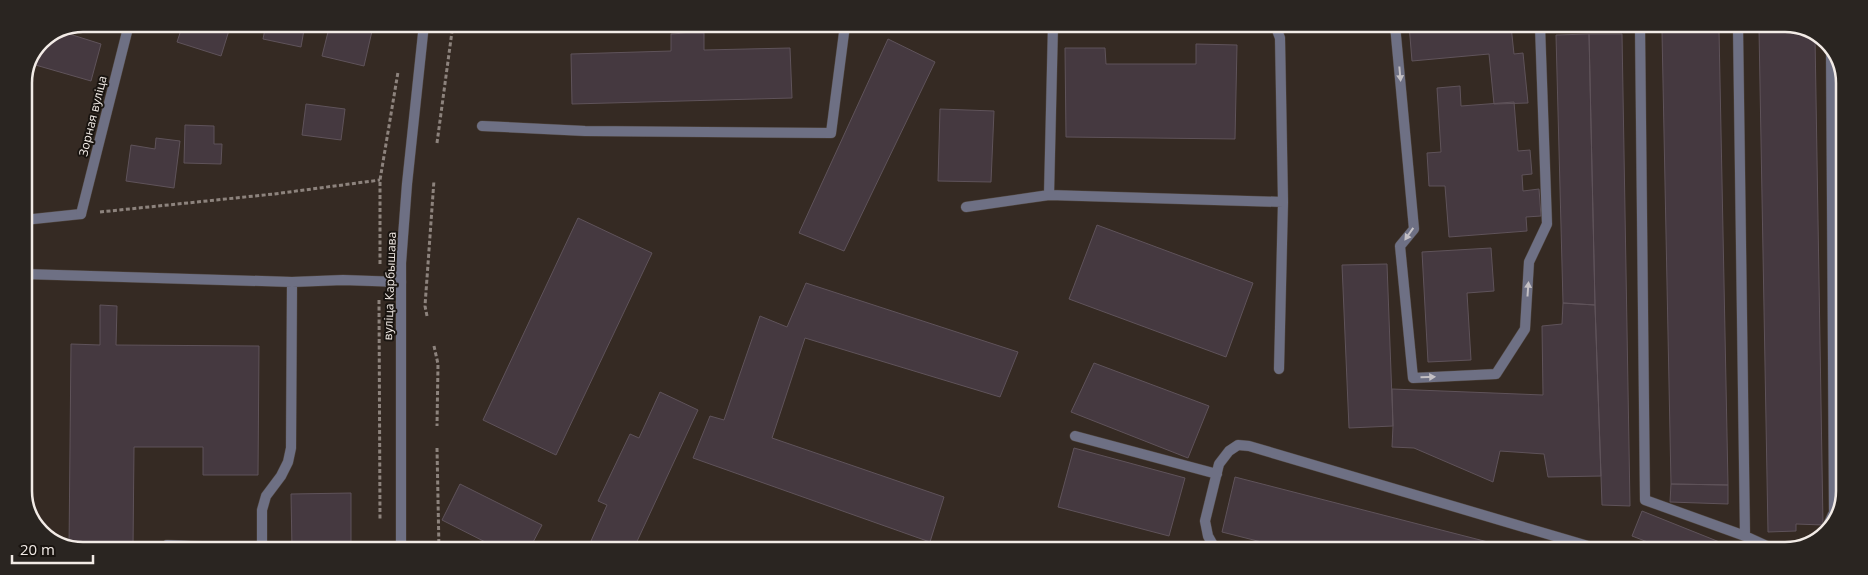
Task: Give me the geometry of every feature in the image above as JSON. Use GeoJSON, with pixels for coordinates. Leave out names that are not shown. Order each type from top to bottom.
{"type":"FeatureCollection","features":[{"type":"Feature","properties":{"kind":"street","name":"Зорная вуліца"},"geometry":{"type":"LineString","coordinates":[[81,214],[127,33]]}},
{"type":"Feature","properties":{"kind":"street","name":"вуліца Карбышава"},"geometry":{"type":"LineString","coordinates":[[400,542],[401,282],[407,184],[423,33]]}},
{"type":"Feature","properties":{"kind":"street"},"geometry":{"type":"LineString","coordinates":[[482,126],[585,131],[831,133],[844,33]]}},
{"type":"Feature","properties":{"kind":"street"},"geometry":{"type":"LineString","coordinates":[[1048,195],[1053,33]]}},
{"type":"Feature","properties":{"kind":"street"},"geometry":{"type":"LineString","coordinates":[[1279,33],[1283,202],[1279,369]]}},
{"type":"Feature","properties":{"kind":"street"},"geometry":{"type":"LineString","coordinates":[[1397,33],[1414,229],[1400,246],[1412,378],[1496,374],[1525,329],[1529,262],[1547,224],[1540,33]]}},
{"type":"Feature","properties":{"kind":"street"},"geometry":{"type":"LineString","coordinates":[[1640,33],[1645,500],[1758,542]]}},
{"type":"Feature","properties":{"kind":"street"},"geometry":{"type":"LineString","coordinates":[[1738,33],[1745,536]]}},
{"type":"Feature","properties":{"kind":"street"},"geometry":{"type":"LineString","coordinates":[[1831,63],[1834,505]]}},
{"type":"Feature","properties":{"kind":"street"},"geometry":{"type":"LineString","coordinates":[[966,207],[1048,195],[1283,202]]}},
{"type":"Feature","properties":{"kind":"street"},"geometry":{"type":"LineString","coordinates":[[33,219],[81,214]]}},
{"type":"Feature","properties":{"kind":"street"},"geometry":{"type":"LineString","coordinates":[[33,274],[292,282],[343,280],[401,282]]}},
{"type":"Feature","properties":{"kind":"street"},"geometry":{"type":"LineString","coordinates":[[262,542],[262,510],[266,496],[281,476],[288,462],[291,448],[292,282]]}},
{"type":"Feature","properties":{"kind":"street"},"geometry":{"type":"LineString","coordinates":[[1075,436],[1217,474]]}},
{"type":"Feature","properties":{"kind":"street"},"geometry":{"type":"LineString","coordinates":[[1211,542],[1205,521],[1219,464],[1229,451],[1238,445],[1249,446],[1574,542]]}},
{"type":"Feature","properties":{"kind":"path"},"geometry":{"type":"LineString","coordinates":[[436,143],[452,33]]}},
{"type":"Feature","properties":{"kind":"path"},"geometry":{"type":"LineString","coordinates":[[380,270],[380,180],[399,63]]}},
{"type":"Feature","properties":{"kind":"path"},"geometry":{"type":"LineString","coordinates":[[81,214],[264,195],[380,180]]}},
{"type":"Feature","properties":{"kind":"path"},"geometry":{"type":"LineString","coordinates":[[427,316],[424,306],[434,180]]}},
{"type":"Feature","properties":{"kind":"path"},"geometry":{"type":"LineString","coordinates":[[380,292],[380,520]]}},
{"type":"Feature","properties":{"kind":"path"},"geometry":{"type":"LineString","coordinates":[[434,346],[438,364],[437,426]]}},
{"type":"Feature","properties":{"kind":"path"},"geometry":{"type":"LineString","coordinates":[[437,448],[439,542]]}},
{"type":"Feature","properties":{"kind":"building"},"geometry":{"type":"Polygon","coordinates":[[[180,33],[228,33],[221,56],[177,42],[180,33]]]}},
{"type":"Feature","properties":{"kind":"building"},"geometry":{"type":"Polygon","coordinates":[[[264,33],[303,33],[301,47],[263,39],[264,33]]]}},
{"type":"Feature","properties":{"kind":"building"},"geometry":{"type":"Polygon","coordinates":[[[328,33],[372,33],[364,66],[322,56],[328,33]]]}},
{"type":"Feature","properties":{"kind":"building"},"geometry":{"type":"Polygon","coordinates":[[[704,33],[704,50],[790,48],[792,98],[572,104],[571,54],[671,51],[671,34],[704,33]]]}},
{"type":"Feature","properties":{"kind":"building"},"geometry":{"type":"Polygon","coordinates":[[[1410,33],[1512,33],[1514,54],[1523,53],[1528,103],[1494,104],[1489,54],[1412,61],[1410,33]]]}},
{"type":"Feature","properties":{"kind":"building"},"geometry":{"type":"Polygon","coordinates":[[[1662,33],[1719,33],[1728,485],[1671,484],[1662,33]]]}},
{"type":"Feature","properties":{"kind":"building"},"geometry":{"type":"Polygon","coordinates":[[[1759,33],[1791,33],[1804,36],[1815,43],[1823,525],[1796,524],[1796,531],[1768,532],[1759,33]]]}},
{"type":"Feature","properties":{"kind":"building"},"geometry":{"type":"Polygon","coordinates":[[[70,34],[101,44],[91,81],[36,65],[47,47],[70,34]]]}},
{"type":"Feature","properties":{"kind":"building"},"geometry":{"type":"Polygon","coordinates":[[[1589,34],[1595,305],[1563,303],[1556,35],[1589,34]]]}},
{"type":"Feature","properties":{"kind":"building"},"geometry":{"type":"Polygon","coordinates":[[[1589,34],[1622,34],[1630,506],[1602,505],[1589,34]]]}},
{"type":"Feature","properties":{"kind":"building"},"geometry":{"type":"Polygon","coordinates":[[[888,39],[935,62],[844,251],[799,233],[888,39]]]}},
{"type":"Feature","properties":{"kind":"building"},"geometry":{"type":"Polygon","coordinates":[[[1196,44],[1237,45],[1235,139],[1066,137],[1065,48],[1105,48],[1106,64],[1196,64],[1196,44]]]}},
{"type":"Feature","properties":{"kind":"building"},"geometry":{"type":"Polygon","coordinates":[[[1460,86],[1461,106],[1514,102],[1518,151],[1530,150],[1532,174],[1522,175],[1523,191],[1539,189],[1541,216],[1526,217],[1527,231],[1449,237],[1445,186],[1429,186],[1427,153],[1441,152],[1437,88],[1460,86]]]}},
{"type":"Feature","properties":{"kind":"building"},"geometry":{"type":"Polygon","coordinates":[[[306,104],[345,109],[341,140],[302,135],[306,104]]]}},
{"type":"Feature","properties":{"kind":"building"},"geometry":{"type":"Polygon","coordinates":[[[940,109],[994,111],[991,182],[938,181],[940,109]]]}},
{"type":"Feature","properties":{"kind":"building"},"geometry":{"type":"Polygon","coordinates":[[[185,125],[214,126],[214,144],[222,144],[221,164],[184,163],[185,125]]]}},
{"type":"Feature","properties":{"kind":"building"},"geometry":{"type":"Polygon","coordinates":[[[156,138],[180,141],[174,188],[126,181],[131,145],[155,149],[156,138]]]}},
{"type":"Feature","properties":{"kind":"building"},"geometry":{"type":"Polygon","coordinates":[[[578,218],[652,253],[556,455],[483,420],[578,218]]]}},
{"type":"Feature","properties":{"kind":"building"},"geometry":{"type":"Polygon","coordinates":[[[1097,225],[1253,283],[1226,357],[1069,299],[1097,225]]]}},
{"type":"Feature","properties":{"kind":"building"},"geometry":{"type":"Polygon","coordinates":[[[1491,248],[1494,291],[1467,293],[1471,360],[1428,362],[1422,252],[1491,248]]]}},
{"type":"Feature","properties":{"kind":"building"},"geometry":{"type":"Polygon","coordinates":[[[1387,264],[1393,426],[1349,428],[1342,265],[1387,264]]]}},
{"type":"Feature","properties":{"kind":"building"},"geometry":{"type":"Polygon","coordinates":[[[806,283],[1018,352],[1000,397],[805,338],[772,438],[944,497],[930,542],[693,458],[710,416],[724,420],[760,316],[787,327],[806,283]]]}},
{"type":"Feature","properties":{"kind":"building"},"geometry":{"type":"Polygon","coordinates":[[[1563,303],[1595,305],[1601,476],[1548,477],[1544,454],[1500,451],[1493,482],[1414,448],[1392,447],[1392,389],[1543,395],[1542,326],[1562,324],[1563,303]]]}},
{"type":"Feature","properties":{"kind":"building"},"geometry":{"type":"Polygon","coordinates":[[[100,305],[117,306],[116,345],[259,346],[258,475],[203,475],[203,447],[134,447],[133,542],[69,541],[71,344],[100,345],[100,305]]]}},
{"type":"Feature","properties":{"kind":"building"},"geometry":{"type":"Polygon","coordinates":[[[1094,363],[1209,406],[1188,458],[1071,412],[1094,363]]]}},
{"type":"Feature","properties":{"kind":"building"},"geometry":{"type":"Polygon","coordinates":[[[660,392],[698,410],[637,542],[591,542],[607,505],[598,501],[630,434],[639,438],[660,392]]]}},
{"type":"Feature","properties":{"kind":"building"},"geometry":{"type":"Polygon","coordinates":[[[1074,448],[1185,478],[1169,536],[1058,507],[1074,448]]]}},
{"type":"Feature","properties":{"kind":"building"},"geometry":{"type":"Polygon","coordinates":[[[1235,477],[1488,542],[1261,542],[1222,532],[1235,477]]]}},
{"type":"Feature","properties":{"kind":"building"},"geometry":{"type":"Polygon","coordinates":[[[460,484],[542,525],[533,542],[485,542],[442,520],[460,484]]]}},
{"type":"Feature","properties":{"kind":"building"},"geometry":{"type":"Polygon","coordinates":[[[1671,484],[1728,485],[1728,504],[1670,502],[1671,484]]]}},
{"type":"Feature","properties":{"kind":"building"},"geometry":{"type":"Polygon","coordinates":[[[351,493],[351,542],[292,542],[291,494],[351,493]]]}},
{"type":"Feature","properties":{"kind":"building"},"geometry":{"type":"Polygon","coordinates":[[[1642,511],[1720,542],[1648,542],[1632,536],[1642,511]]]}}]}
